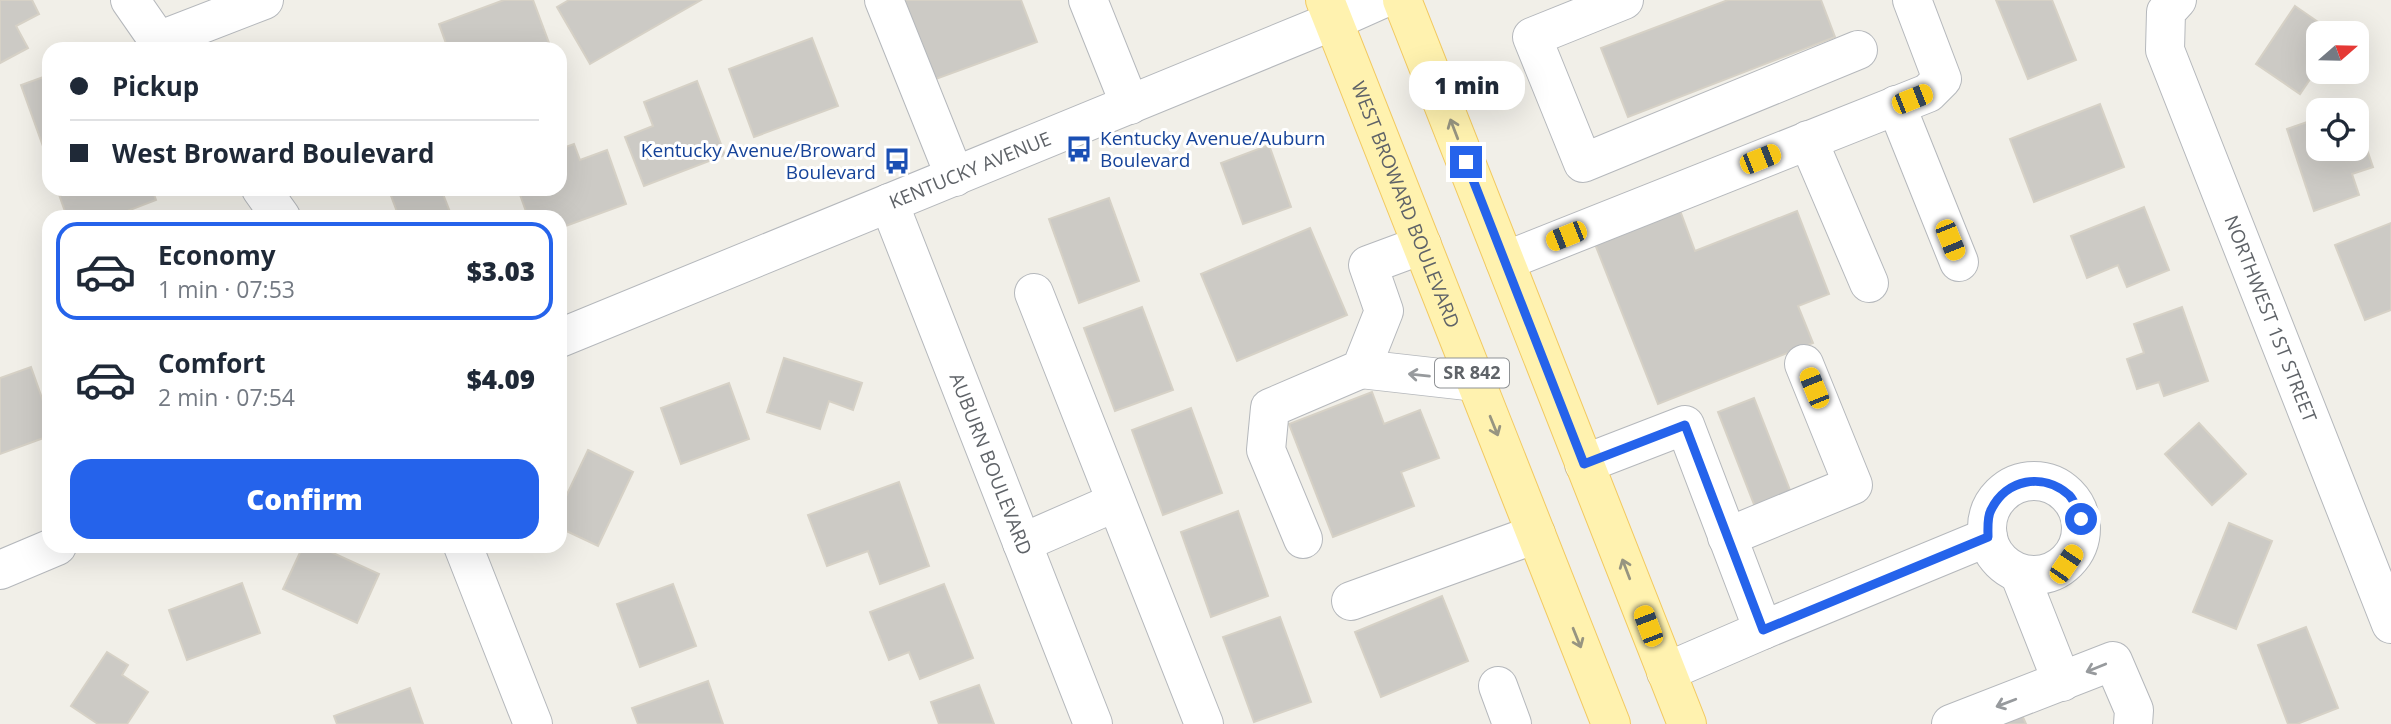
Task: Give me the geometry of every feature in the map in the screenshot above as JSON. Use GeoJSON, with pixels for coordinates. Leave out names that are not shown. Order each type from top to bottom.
{"type":"FeatureCollection","features":[{"type":"Feature","properties":{"kind":"main road"},"geometry":{"type":"LineString","coordinates":[[1402,0],[1686,724]]}},
{"type":"Feature","properties":{"kind":"main road","name":"WEST BROWARD BOULEVARD"},"geometry":{"type":"LineString","coordinates":[[1329,11],[1611,724]]}},
{"type":"Feature","properties":{"kind":"street"},"geometry":{"type":"LineString","coordinates":[[130,0],[159,42]]}},
{"type":"Feature","properties":{"kind":"street"},"geometry":{"type":"LineString","coordinates":[[168,42],[264,0]]}},
{"type":"Feature","properties":{"kind":"street"},"geometry":{"type":"LineString","coordinates":[[884,0],[955,177]]}},
{"type":"Feature","properties":{"kind":"street"},"geometry":{"type":"LineString","coordinates":[[1088,0],[1130,105]]}},
{"type":"Feature","properties":{"kind":"street","name":"KENTUCKY AVENUE"},"geometry":{"type":"LineString","coordinates":[[567,335],[1130,105],[1329,11],[1380,0]]}},
{"type":"Feature","properties":{"kind":"street"},"geometry":{"type":"LineString","coordinates":[[1624,0],[1532,37],[1583,163],[1858,50]]}},
{"type":"Feature","properties":{"kind":"street"},"geometry":{"type":"LineString","coordinates":[[1505,261],[1928,93],[1942,79],[1912,0]]}},
{"type":"Feature","properties":{"kind":"street","name":"NORTHWEST 1ST STREET"},"geometry":{"type":"LineString","coordinates":[[2172,6],[2165,50],[2391,624]]}},
{"type":"Feature","properties":{"kind":"street"},"geometry":{"type":"LineString","coordinates":[[1896,106],[1959,262]]}},
{"type":"Feature","properties":{"kind":"street"},"geometry":{"type":"LineString","coordinates":[[1808,140],[1869,283]]}},
{"type":"Feature","properties":{"kind":"street","name":"AUBURN BOULEVARD"},"geometry":{"type":"LineString","coordinates":[[889,203],[1093,724]]}},
{"type":"Feature","properties":{"kind":"street"},"geometry":{"type":"LineString","coordinates":[[1361,369],[1384,311],[1368,265],[1422,244]]}},
{"type":"Feature","properties":{"kind":"street"},"geometry":{"type":"LineString","coordinates":[[1034,293],[1204,724]]}},
{"type":"Feature","properties":{"kind":"street"},"geometry":{"type":"LineString","coordinates":[[1727,537],[1853,485],[1804,364]]}},
{"type":"Feature","properties":{"kind":"street"},"geometry":{"type":"LineString","coordinates":[[1303,540],[1266,450],[1270,408],[1361,369],[1476,382]]}},
{"type":"Feature","properties":{"kind":"street"},"geometry":{"type":"LineString","coordinates":[[1584,464],[1685,425],[1763,630]]}},
{"type":"Feature","properties":{"kind":"street"},"geometry":{"type":"LineString","coordinates":[[2025,481],[2050,483],[2071,497],[2081,519],[2079,544],[2073,554],[2066,564],[2043,575],[2019,573],[1998,559],[1988,537],[1989,512],[2003,492],[2025,481]]}},
{"type":"Feature","properties":{"kind":"street"},"geometry":{"type":"LineString","coordinates":[[1022,543],[1116,502]]}},
{"type":"Feature","properties":{"kind":"street"},"geometry":{"type":"LineString","coordinates":[[1351,601],[1536,534]]}},
{"type":"Feature","properties":{"kind":"street"},"geometry":{"type":"LineString","coordinates":[[1666,673],[1988,537]]}},
{"type":"Feature","properties":{"kind":"street"},"geometry":{"type":"LineString","coordinates":[[0,570],[42,552]]}},
{"type":"Feature","properties":{"kind":"street"},"geometry":{"type":"LineString","coordinates":[[466,553],[533,724]]}},
{"type":"Feature","properties":{"kind":"street"},"geometry":{"type":"LineString","coordinates":[[2019,573],[2062,682]]}},
{"type":"Feature","properties":{"kind":"street"},"geometry":{"type":"LineString","coordinates":[[1951,724],[2113,661],[2134,710],[2133,724]]}},
{"type":"Feature","properties":{"kind":"street"},"geometry":{"type":"LineString","coordinates":[[1497,686],[1512,724]]}},
{"type":"Feature","properties":{"kind":"building"},"geometry":{"type":"Polygon","coordinates":[[[0,0],[32,0],[39,14],[16,26],[28,48],[0,63],[0,0]]]}},
{"type":"Feature","properties":{"kind":"building"},"geometry":{"type":"Polygon","coordinates":[[[504,0],[533,0],[549,42],[445,42],[439,24],[504,0]]]}},
{"type":"Feature","properties":{"kind":"building"},"geometry":{"type":"Polygon","coordinates":[[[569,0],[701,0],[590,64],[557,7],[569,0]]]}},
{"type":"Feature","properties":{"kind":"building"},"geometry":{"type":"Polygon","coordinates":[[[903,0],[1021,0],[1037,42],[933,80],[903,0]]]}},
{"type":"Feature","properties":{"kind":"building"},"geometry":{"type":"Polygon","coordinates":[[[1728,0],[1821,0],[1835,37],[1628,117],[1601,48],[1728,0]]]}},
{"type":"Feature","properties":{"kind":"building"},"geometry":{"type":"Polygon","coordinates":[[[1996,0],[2052,0],[2076,60],[2028,79],[1996,0]]]}},
{"type":"Feature","properties":{"kind":"building"},"geometry":{"type":"Polygon","coordinates":[[[2295,6],[2317,21],[2306,21],[2307,84],[2300,94],[2256,64],[2295,6]]]}},
{"type":"Feature","properties":{"kind":"building"},"geometry":{"type":"Polygon","coordinates":[[[812,38],[838,106],[754,137],[729,69],[812,38]]]}},
{"type":"Feature","properties":{"kind":"building"},"geometry":{"type":"Polygon","coordinates":[[[42,78],[42,144],[21,85],[42,78]]]}},
{"type":"Feature","properties":{"kind":"building"},"geometry":{"type":"Polygon","coordinates":[[[697,81],[725,155],[644,186],[625,137],[653,126],[644,102],[697,81]]]}},
{"type":"Feature","properties":{"kind":"building"},"geometry":{"type":"Polygon","coordinates":[[[2100,104],[2124,167],[2034,202],[2010,139],[2100,104]]]}},
{"type":"Feature","properties":{"kind":"building"},"geometry":{"type":"Polygon","coordinates":[[[2306,122],[2306,161],[2369,161],[2369,155],[2373,167],[2352,174],[2359,195],[2314,211],[2287,129],[2306,122]]]}},
{"type":"Feature","properties":{"kind":"building"},"geometry":{"type":"Polygon","coordinates":[[[574,144],[580,160],[607,150],[626,204],[567,225],[567,210],[526,210],[520,196],[567,196],[567,146],[574,144]]]}},
{"type":"Feature","properties":{"kind":"building"},"geometry":{"type":"Polygon","coordinates":[[[1269,145],[1291,207],[1243,224],[1221,163],[1269,145]]]}},
{"type":"Feature","properties":{"kind":"building"},"geometry":{"type":"Polygon","coordinates":[[[60,196],[155,196],[156,200],[130,210],[64,210],[60,196]]]}},
{"type":"Feature","properties":{"kind":"building"},"geometry":{"type":"Polygon","coordinates":[[[391,196],[444,196],[449,210],[396,210],[391,196]]]}},
{"type":"Feature","properties":{"kind":"building"},"geometry":{"type":"Polygon","coordinates":[[[1109,198],[1139,281],[1079,303],[1049,219],[1109,198]]]}},
{"type":"Feature","properties":{"kind":"building"},"geometry":{"type":"Polygon","coordinates":[[[1678,205],[1695,251],[1797,211],[1829,294],[1798,306],[1813,343],[1658,404],[1593,239],[1678,205]]]}},
{"type":"Feature","properties":{"kind":"building"},"geometry":{"type":"Polygon","coordinates":[[[2144,207],[2169,270],[2127,287],[2118,265],[2087,278],[2071,236],[2144,207]]]}},
{"type":"Feature","properties":{"kind":"building"},"geometry":{"type":"Polygon","coordinates":[[[2391,223],[2391,310],[2365,320],[2335,245],[2391,223]]]}},
{"type":"Feature","properties":{"kind":"building"},"geometry":{"type":"Polygon","coordinates":[[[1310,228],[1347,315],[1237,361],[1201,274],[1310,228]]]}},
{"type":"Feature","properties":{"kind":"building"},"geometry":{"type":"Polygon","coordinates":[[[1142,307],[1173,390],[1115,411],[1084,328],[1142,307]]]}},
{"type":"Feature","properties":{"kind":"building"},"geometry":{"type":"Polygon","coordinates":[[[2182,307],[2208,381],[2164,396],[2159,382],[2137,389],[2127,359],[2144,353],[2134,324],[2182,307]]]}},
{"type":"Feature","properties":{"kind":"building"},"geometry":{"type":"Polygon","coordinates":[[[784,358],[862,383],[853,410],[829,401],[820,429],[767,412],[784,358]]]}},
{"type":"Feature","properties":{"kind":"building"},"geometry":{"type":"Polygon","coordinates":[[[31,367],[42,398],[42,439],[0,454],[0,378],[31,367]]]}},
{"type":"Feature","properties":{"kind":"building"},"geometry":{"type":"Polygon","coordinates":[[[729,383],[749,439],[681,464],[661,408],[729,383]]]}},
{"type":"Feature","properties":{"kind":"building"},"geometry":{"type":"Polygon","coordinates":[[[1372,392],[1384,424],[1420,410],[1439,458],[1401,472],[1414,506],[1333,537],[1289,424],[1372,392]]]}},
{"type":"Feature","properties":{"kind":"building"},"geometry":{"type":"Polygon","coordinates":[[[1754,398],[1793,498],[1757,512],[1718,412],[1754,398]]]}},
{"type":"Feature","properties":{"kind":"building"},"geometry":{"type":"Polygon","coordinates":[[[1191,408],[1222,493],[1163,515],[1132,430],[1191,408]]]}},
{"type":"Feature","properties":{"kind":"building"},"geometry":{"type":"Polygon","coordinates":[[[2199,423],[2246,474],[2212,505],[2165,454],[2199,423]]]}},
{"type":"Feature","properties":{"kind":"building"},"geometry":{"type":"Polygon","coordinates":[[[588,450],[633,472],[598,546],[567,531],[567,494],[588,450]]]}},
{"type":"Feature","properties":{"kind":"building"},"geometry":{"type":"Polygon","coordinates":[[[899,482],[929,566],[880,584],[868,551],[827,566],[808,515],[899,482]]]}},
{"type":"Feature","properties":{"kind":"building"},"geometry":{"type":"Polygon","coordinates":[[[1238,511],[1268,596],[1211,617],[1181,532],[1238,511]]]}},
{"type":"Feature","properties":{"kind":"building"},"geometry":{"type":"Polygon","coordinates":[[[2229,523],[2272,541],[2236,629],[2193,612],[2229,523]]]}},
{"type":"Feature","properties":{"kind":"building"},"geometry":{"type":"Polygon","coordinates":[[[300,553],[333,553],[379,574],[357,623],[283,589],[300,553]]]}},
{"type":"Feature","properties":{"kind":"building"},"geometry":{"type":"Polygon","coordinates":[[[242,583],[260,633],[187,660],[169,610],[242,583]]]}},
{"type":"Feature","properties":{"kind":"building"},"geometry":{"type":"Polygon","coordinates":[[[673,584],[696,646],[640,667],[617,604],[673,584]]]}},
{"type":"Feature","properties":{"kind":"building"},"geometry":{"type":"Polygon","coordinates":[[[944,584],[973,658],[920,679],[909,652],[889,660],[870,612],[944,584]]]}},
{"type":"Feature","properties":{"kind":"building"},"geometry":{"type":"Polygon","coordinates":[[[1442,596],[1468,661],[1381,697],[1355,632],[1442,596]]]}},
{"type":"Feature","properties":{"kind":"building"},"geometry":{"type":"Polygon","coordinates":[[[1280,617],[1311,702],[1254,722],[1223,637],[1280,617]]]}},
{"type":"Feature","properties":{"kind":"building"},"geometry":{"type":"Polygon","coordinates":[[[2306,627],[2338,708],[2297,724],[2288,724],[2258,645],[2306,627]]]}},
{"type":"Feature","properties":{"kind":"building"},"geometry":{"type":"Polygon","coordinates":[[[107,652],[128,665],[122,675],[148,692],[127,724],[98,724],[71,706],[107,652]]]}},
{"type":"Feature","properties":{"kind":"building"},"geometry":{"type":"Polygon","coordinates":[[[708,681],[723,724],[638,724],[632,708],[708,681]]]}},
{"type":"Feature","properties":{"kind":"building"},"geometry":{"type":"Polygon","coordinates":[[[979,685],[994,724],[939,724],[931,702],[979,685]]]}},
{"type":"Feature","properties":{"kind":"building"},"geometry":{"type":"Polygon","coordinates":[[[410,688],[423,724],[337,724],[334,716],[410,688]]]}},
{"type":"Feature","properties":{"kind":"building"},"geometry":{"type":"Polygon","coordinates":[[[2018,706],[2026,724],[1974,724],[2018,706]]]}},
{"type":"Feature","properties":{"kind":"place","name":"Kentucky Avenue/Auburn Boulevard"},"geometry":{"type":"Point","coordinates":[1079,149]}},
{"type":"Feature","properties":{"kind":"place","name":"Kentucky Avenue/Broward Boulevard"},"geometry":{"type":"Point","coordinates":[897,161]}},
{"type":"Feature","properties":{"kind":"route"},"geometry":{"type":"LineString","coordinates":[[1466,162],[1584,464],[1685,425],[1763,630],[1988,537],[1989,512],[2003,492],[2025,481],[2050,483],[2071,497],[2081,519]]}}]}
